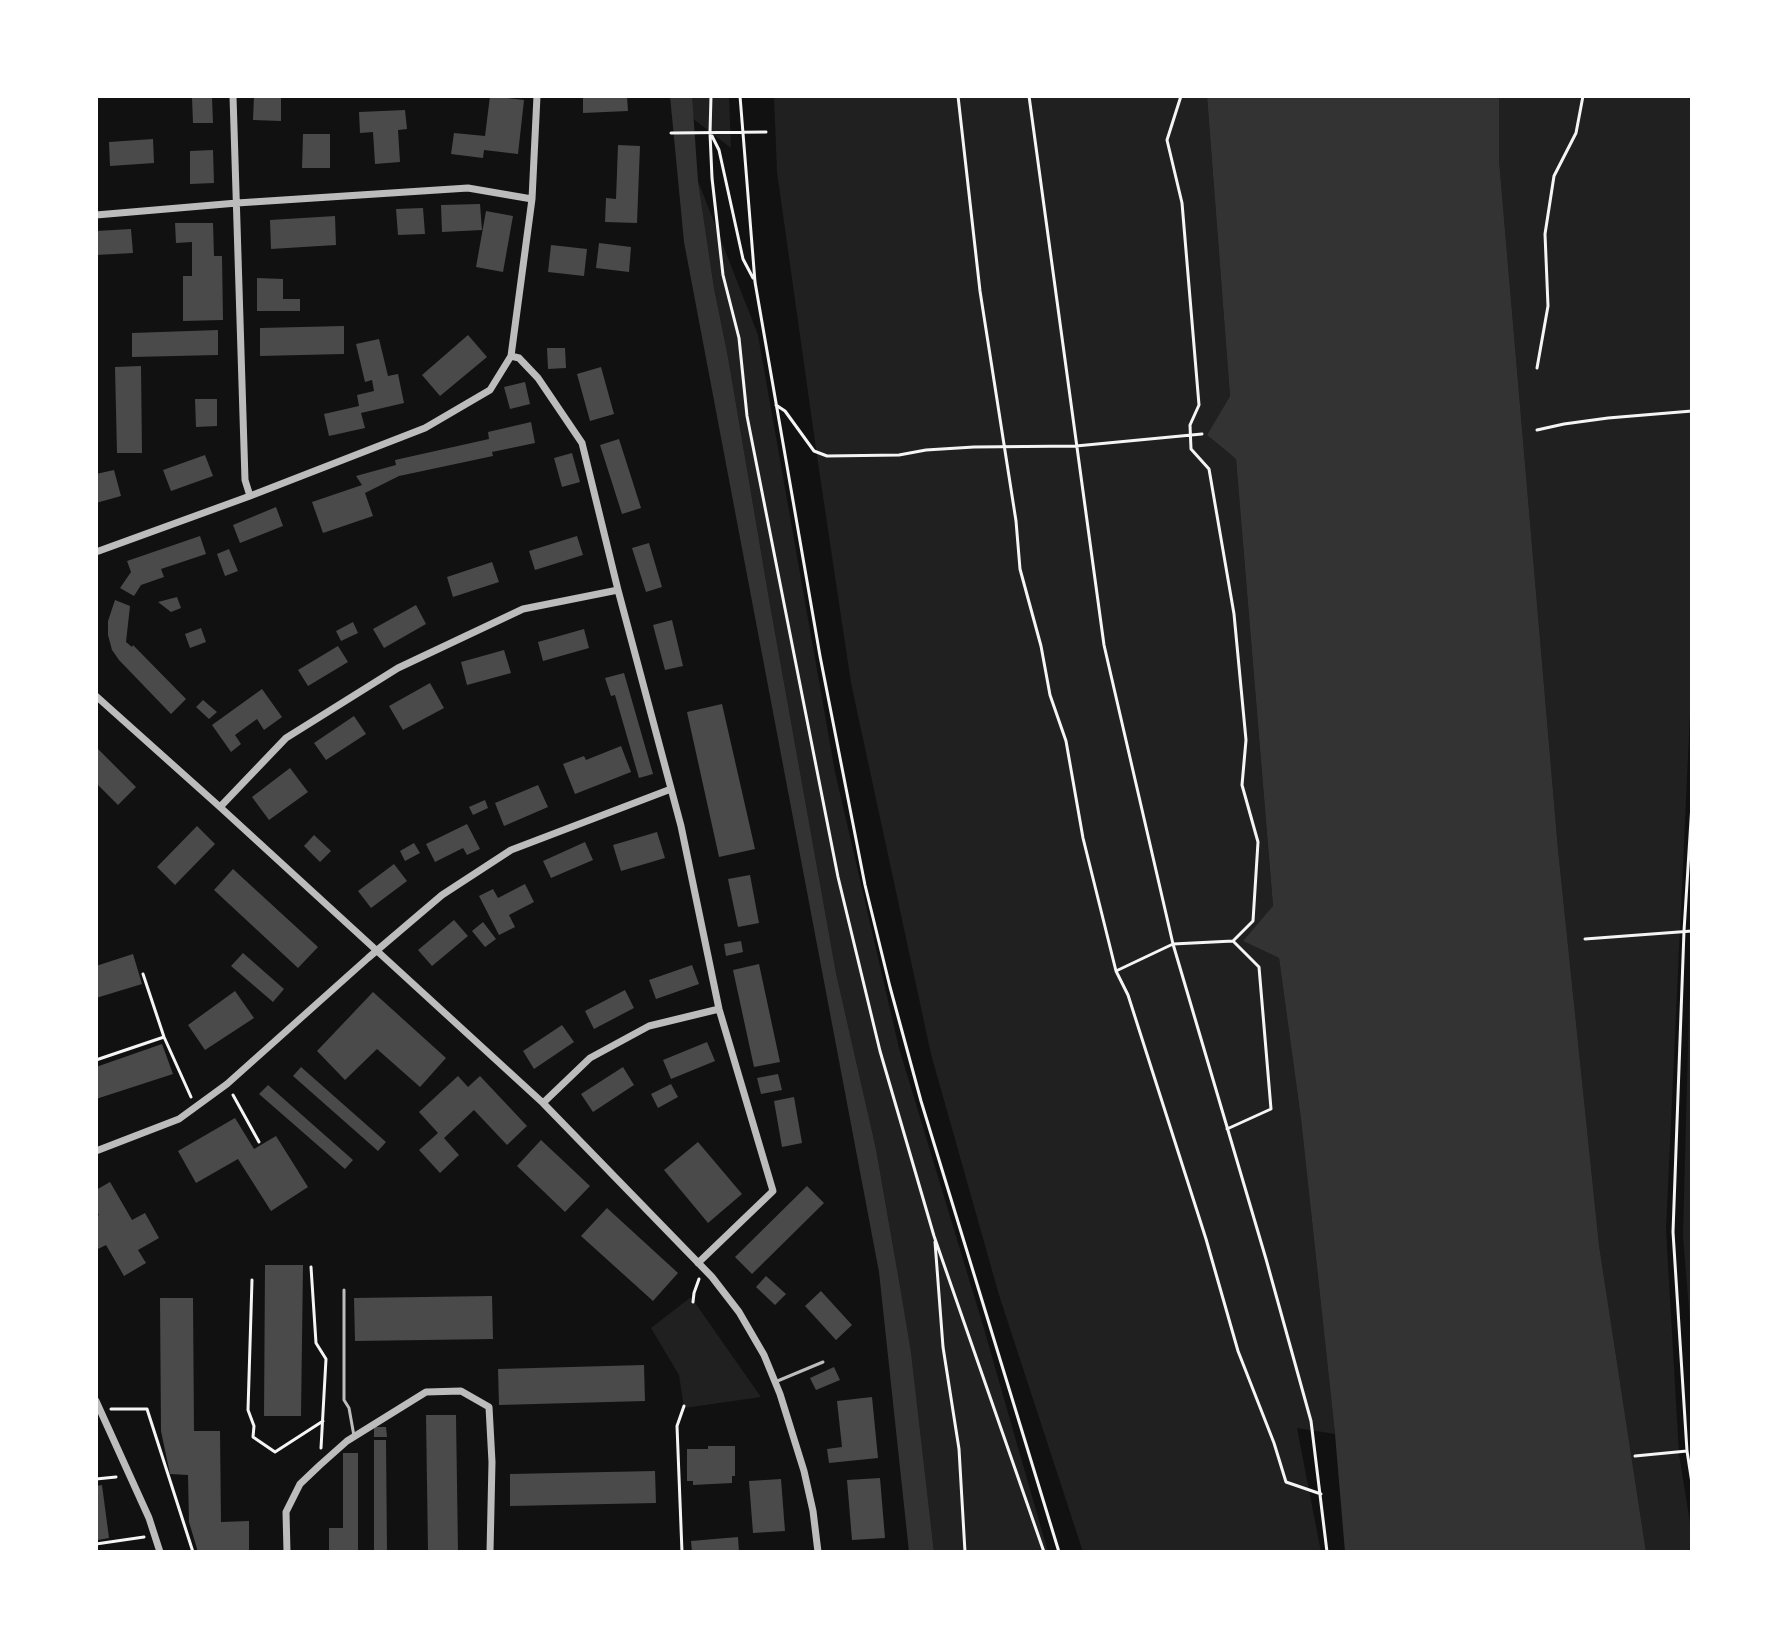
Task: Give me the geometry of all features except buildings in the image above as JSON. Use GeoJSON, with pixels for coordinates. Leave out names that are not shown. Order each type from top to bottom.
{"type":"FeatureCollection","features":[{"type":"Feature","properties":{"kind":"street"},"geometry":{"type":"LineString","coordinates":[[233,96],[245,480],[250,496]]}},
{"type":"Feature","properties":{"kind":"street"},"geometry":{"type":"LineString","coordinates":[[96,552],[425,428],[490,390],[511,356],[532,199],[537,96]]}},
{"type":"Feature","properties":{"kind":"street"},"geometry":{"type":"LineString","coordinates":[[96,215],[468,188],[532,199]]}},
{"type":"Feature","properties":{"kind":"street"},"geometry":{"type":"LineString","coordinates":[[511,356],[519,358],[538,378],[582,443],[681,826],[719,1009],[773,1191],[701,1265]]}},
{"type":"Feature","properties":{"kind":"street"},"geometry":{"type":"LineString","coordinates":[[220,807],[286,738],[398,668],[523,609],[618,590]]}},
{"type":"Feature","properties":{"kind":"street"},"geometry":{"type":"LineString","coordinates":[[96,696],[543,1103],[701,1265],[739,1312],[764,1355],[804,1471],[818,1552]]}},
{"type":"Feature","properties":{"kind":"street"},"geometry":{"type":"LineString","coordinates":[[96,1151],[179,1119],[227,1084],[442,895],[511,850],[671,789]]}},
{"type":"Feature","properties":{"kind":"street"},"geometry":{"type":"LineString","coordinates":[[543,1103],[590,1058],[649,1026],[719,1009]]}},
{"type":"Feature","properties":{"kind":"street"},"geometry":{"type":"LineString","coordinates":[[287,1552],[286,1512],[300,1484],[320,1465],[354,1436],[426,1392],[461,1391],[489,1407],[492,1462],[490,1552]]}},
{"type":"Feature","properties":{"kind":"street"},"geometry":{"type":"LineString","coordinates":[[98,1405],[149,1518],[160,1552]]}},
{"type":"Feature","properties":{"kind":"lane"},"geometry":{"type":"LineString","coordinates":[[344,1290],[344,1400],[349,1408],[354,1436]]}},
{"type":"Feature","properties":{"kind":"lane"},"geometry":{"type":"LineString","coordinates":[[775,1382],[823,1362]]}},
{"type":"Feature","properties":{"kind":"path"},"geometry":{"type":"LineString","coordinates":[[711,96],[712,178],[723,275],[739,338],[747,416],[838,877],[880,1051],[934,1236],[1044,1552]]}},
{"type":"Feature","properties":{"kind":"path"},"geometry":{"type":"LineString","coordinates":[[740,96],[755,282],[820,656],[865,885],[921,1101],[1059,1552]]}},
{"type":"Feature","properties":{"kind":"path"},"geometry":{"type":"LineString","coordinates":[[958,96],[980,291],[1016,521],[1020,569],[1041,646],[1050,695],[1066,741],[1083,838],[1116,971],[1128,995],[1206,1239],[1238,1351],[1286,1482],[1321,1494]]}},
{"type":"Feature","properties":{"kind":"path"},"geometry":{"type":"LineString","coordinates":[[1029,96],[1104,645],[1173,944],[1311,1421],[1327,1552]]}},
{"type":"Feature","properties":{"kind":"path"},"geometry":{"type":"LineString","coordinates":[[1116,971],[1173,944],[1233,941],[1253,921],[1258,842],[1242,785],[1246,740],[1234,614],[1209,469],[1191,449],[1190,425],[1199,405],[1182,203],[1167,140],[1181,96]]}},
{"type":"Feature","properties":{"kind":"path"},"geometry":{"type":"LineString","coordinates":[[1537,368],[1548,306],[1545,234],[1554,176],[1576,133],[1583,96]]}},
{"type":"Feature","properties":{"kind":"path"},"geometry":{"type":"LineString","coordinates":[[671,133],[766,132]]}},
{"type":"Feature","properties":{"kind":"path"},"geometry":{"type":"LineString","coordinates":[[710,133],[719,150],[743,259],[755,282]]}},
{"type":"Feature","properties":{"kind":"path"},"geometry":{"type":"LineString","coordinates":[[776,405],[785,411],[814,451],[827,456],[899,455],[926,450],[1003,446],[1076,446],[1202,434]]}},
{"type":"Feature","properties":{"kind":"path"},"geometry":{"type":"LineString","coordinates":[[1537,430],[1623,416],[1692,411]]}},
{"type":"Feature","properties":{"kind":"path"},"geometry":{"type":"LineString","coordinates":[[1692,804],[1673,1232],[1687,1451],[1692,1483]]}},
{"type":"Feature","properties":{"kind":"path"},"geometry":{"type":"LineString","coordinates":[[1585,939],[1692,931]]}},
{"type":"Feature","properties":{"kind":"path"},"geometry":{"type":"LineString","coordinates":[[1227,1129],[1271,1109],[1259,967],[1233,941]]}},
{"type":"Feature","properties":{"kind":"path"},"geometry":{"type":"LineString","coordinates":[[143,974],[164,1037],[195,1107]]}},
{"type":"Feature","properties":{"kind":"path"},"geometry":{"type":"LineString","coordinates":[[96,1060],[164,1037]]}},
{"type":"Feature","properties":{"kind":"path"},"geometry":{"type":"LineString","coordinates":[[227,1084],[259,1142]]}},
{"type":"Feature","properties":{"kind":"path"},"geometry":{"type":"LineString","coordinates":[[934,1236],[943,1347],[959,1449],[965,1552]]}},
{"type":"Feature","properties":{"kind":"path"},"geometry":{"type":"LineString","coordinates":[[693,1302],[701,1265]]}},
{"type":"Feature","properties":{"kind":"path"},"geometry":{"type":"LineString","coordinates":[[311,1267],[316,1343],[326,1359],[320,1465]]}},
{"type":"Feature","properties":{"kind":"path"},"geometry":{"type":"LineString","coordinates":[[252,1280],[248,1410],[254,1426],[253,1437],[275,1452],[323,1421]]}},
{"type":"Feature","properties":{"kind":"path"},"geometry":{"type":"LineString","coordinates":[[98,1405],[147,1409],[193,1552]]}},
{"type":"Feature","properties":{"kind":"path"},"geometry":{"type":"LineString","coordinates":[[682,1552],[677,1426],[684,1406]]}},
{"type":"Feature","properties":{"kind":"path"},"geometry":{"type":"LineString","coordinates":[[1635,1456],[1687,1451]]}},
{"type":"Feature","properties":{"kind":"path"},"geometry":{"type":"LineString","coordinates":[[96,1479],[130,1475]]}},
{"type":"Feature","properties":{"kind":"path"},"geometry":{"type":"LineString","coordinates":[[96,1544],[155,1536]]}},
{"type":"Feature","properties":{"kind":"shaded area"},"geometry":{"type":"Polygon","coordinates":[[[670,96],[692,96],[698,181],[714,288],[836,973],[876,1149],[911,1352],[934,1552],[909,1552],[879,1272],[684,242],[670,96]]]}},
{"type":"Feature","properties":{"kind":"shaded area"},"geometry":{"type":"Polygon","coordinates":[[[692,96],[729,96],[731,148],[692,118],[692,96]]]}},
{"type":"Feature","properties":{"kind":"shaded area"},"geometry":{"type":"Polygon","coordinates":[[[774,96],[1207,96],[1230,396],[1207,435],[1236,459],[1273,907],[1243,941],[1279,958],[1301,1119],[1335,1434],[1297,1428],[1321,1552],[1083,1552],[999,1295],[931,1054],[851,683],[777,172],[774,96]]]}},
{"type":"Feature","properties":{"kind":"shaded area"},"geometry":{"type":"Polygon","coordinates":[[[1207,96],[1499,96],[1499,160],[1558,849],[1599,1245],[1646,1552],[1345,1552],[1301,1119],[1279,958],[1243,941],[1273,906],[1236,459],[1207,435],[1230,396],[1207,96]]]}},
{"type":"Feature","properties":{"kind":"shaded area"},"geometry":{"type":"Polygon","coordinates":[[[1499,96],[1692,96],[1692,671],[1666,1229],[1679,1454],[1692,1552],[1646,1552],[1599,1245],[1558,849],[1499,160],[1499,96]]]}},
{"type":"Feature","properties":{"kind":"shaded area"},"geometry":{"type":"Polygon","coordinates":[[[698,181],[758,335],[835,772],[899,1048],[1048,1552],[934,1552],[901,1292],[876,1149],[836,973],[714,288],[698,181]]]}},
{"type":"Feature","properties":{"kind":"shaded area"},"geometry":{"type":"Polygon","coordinates":[[[1692,966],[1692,1347],[1683,1236],[1692,966]]]}},
{"type":"Feature","properties":{"kind":"shaded area"},"geometry":{"type":"Polygon","coordinates":[[[691,1297],[761,1397],[684,1408],[679,1375],[651,1328],[691,1297]]]}}]}
